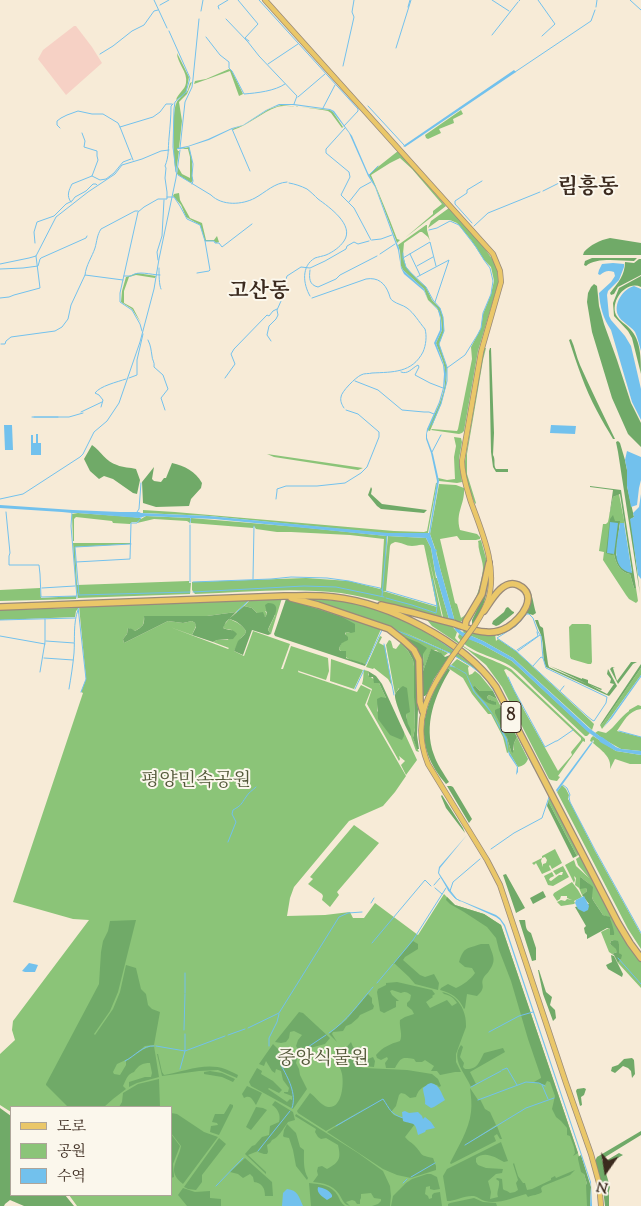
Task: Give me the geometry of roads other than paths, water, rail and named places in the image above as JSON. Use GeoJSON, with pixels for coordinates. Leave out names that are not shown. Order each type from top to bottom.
{"type":"FeatureCollection","features":[{"type":"Feature","properties":{"kind":"highway"},"geometry":{"type":"LineString","coordinates":[[461,626],[482,594],[489,563]]}},
{"type":"Feature","properties":{"kind":"highway"},"geometry":{"type":"LineString","coordinates":[[381,605],[420,613],[484,632],[496,632],[514,623],[523,613],[528,604],[528,595],[521,586],[507,585],[497,594],[484,611]]}},
{"type":"Feature","properties":{"kind":"highway","name":"8"},"geometry":{"type":"LineString","coordinates":[[0,605],[321,593],[350,597],[381,605],[412,618],[472,656],[492,677],[621,922],[641,954]]}},
{"type":"Feature","properties":{"kind":"highway"},"geometry":{"type":"LineString","coordinates":[[284,596],[370,623],[396,634],[414,650],[419,660],[420,702],[423,712]]}},
{"type":"Feature","properties":{"kind":"highway","name":"8"},"geometry":{"type":"LineString","coordinates":[[0,605],[284,596],[333,597],[349,599],[382,608],[425,628],[456,648],[480,667],[496,687],[618,923],[641,958]]}},
{"type":"Feature","properties":{"kind":"main road"},"geometry":{"type":"LineString","coordinates":[[265,0],[493,254],[499,266],[501,275],[499,290],[481,352],[462,466],[489,563],[490,593],[484,611],[476,625],[451,658],[426,701],[421,727],[422,743],[428,764],[487,860],[500,885],[591,1154],[599,1182],[601,1206]]}},
{"type":"Feature","properties":{"kind":"water"},"geometry":{"type":"Polygon","coordinates":[[[514,70],[516,72],[405,147],[403,146],[514,70]]]}},
{"type":"Feature","properties":{"kind":"water"},"geometry":{"type":"Polygon","coordinates":[[[279,104],[294,104],[330,109],[334,111],[352,136],[375,185],[399,248],[401,266],[424,289],[428,300],[424,291],[404,274],[401,268],[398,250],[375,187],[368,176],[349,133],[330,110],[280,105],[269,109],[244,125],[209,140],[177,149],[208,139],[232,128],[243,125],[266,110],[279,104]]]}},
{"type":"Feature","properties":{"kind":"water"},"geometry":{"type":"Polygon","coordinates":[[[602,264],[624,264],[624,267],[619,280],[608,291],[609,316],[631,346],[641,389],[641,420],[632,402],[611,330],[604,317],[600,303],[599,293],[615,276],[614,272],[610,271],[600,275],[598,274],[599,270],[602,264]]]}},
{"type":"Feature","properties":{"kind":"water"},"geometry":{"type":"Polygon","coordinates":[[[634,286],[641,289],[641,351],[635,332],[621,320],[617,311],[620,297],[626,290],[634,286]]]}},
{"type":"Feature","properties":{"kind":"water"},"geometry":{"type":"Polygon","coordinates":[[[428,300],[437,308],[440,312],[442,330],[436,343],[446,374],[440,402],[427,433],[439,481],[430,534],[437,550],[455,622],[462,632],[483,641],[513,658],[601,737],[621,749],[641,751],[641,755],[616,751],[600,742],[512,661],[481,644],[463,637],[456,631],[449,619],[435,571],[431,548],[426,538],[386,536],[214,519],[146,516],[139,518],[0,508],[0,505],[209,516],[388,533],[429,533],[437,481],[426,435],[439,402],[444,374],[443,365],[434,343],[440,330],[440,318],[438,310],[428,300]]]}},
{"type":"Feature","properties":{"kind":"water"},"geometry":{"type":"Polygon","coordinates":[[[4,425],[12,425],[13,450],[5,450],[4,425]]]}},
{"type":"Feature","properties":{"kind":"water"},"geometry":{"type":"Polygon","coordinates":[[[551,425],[576,426],[575,434],[550,433],[551,425]]]}},
{"type":"Feature","properties":{"kind":"water"},"geometry":{"type":"Polygon","coordinates":[[[36,434],[38,434],[38,443],[41,443],[41,455],[31,455],[31,435],[33,435],[33,443],[36,443],[36,434]]]}},
{"type":"Feature","properties":{"kind":"water"},"geometry":{"type":"Polygon","coordinates":[[[627,451],[641,457],[641,480],[637,505],[631,507],[625,460],[627,451]]]}},
{"type":"Feature","properties":{"kind":"water"},"geometry":{"type":"Polygon","coordinates":[[[641,494],[641,579],[638,575],[630,519],[634,517],[633,513],[639,507],[641,494]]]}},
{"type":"Feature","properties":{"kind":"water"},"geometry":{"type":"Polygon","coordinates":[[[610,522],[618,523],[614,554],[607,553],[610,522]]]}},
{"type":"Feature","properties":{"kind":"water"},"geometry":{"type":"Polygon","coordinates":[[[620,523],[624,523],[632,573],[620,566],[617,560],[616,552],[620,523]]]}},
{"type":"Feature","properties":{"kind":"water"},"geometry":{"type":"Polygon","coordinates":[[[451,665],[466,673],[475,692],[494,716],[507,739],[508,750],[518,767],[516,775],[517,767],[509,755],[505,739],[493,715],[473,691],[466,674],[449,666],[451,665]]]}},
{"type":"Feature","properties":{"kind":"water"},"geometry":{"type":"Polygon","coordinates":[[[641,675],[612,718],[603,728],[641,675]]]}},
{"type":"Feature","properties":{"kind":"water"},"geometry":{"type":"Polygon","coordinates":[[[594,740],[591,745],[557,792],[556,790],[594,740]]]}},
{"type":"Feature","properties":{"kind":"water"},"geometry":{"type":"Polygon","coordinates":[[[467,835],[440,868],[439,873],[457,899],[496,915],[505,925],[591,1182],[592,1206],[590,1206],[590,1182],[504,926],[496,917],[456,899],[438,873],[439,867],[467,835]]]}},
{"type":"Feature","properties":{"kind":"water"},"geometry":{"type":"Polygon","coordinates":[[[584,896],[589,906],[588,910],[584,912],[578,909],[575,903],[576,900],[584,896]]]}},
{"type":"Feature","properties":{"kind":"water"},"geometry":{"type":"Polygon","coordinates":[[[29,963],[38,965],[35,972],[22,971],[29,963]]]}},
{"type":"Feature","properties":{"kind":"water"},"geometry":{"type":"Polygon","coordinates":[[[431,1083],[438,1087],[445,1100],[431,1108],[425,1104],[423,1088],[431,1083]]]}},
{"type":"Feature","properties":{"kind":"water"},"geometry":{"type":"Polygon","coordinates":[[[402,1112],[409,1113],[418,1112],[423,1119],[425,1117],[435,1128],[426,1130],[418,1135],[415,1125],[403,1121],[402,1112]]]}},
{"type":"Feature","properties":{"kind":"water"},"geometry":{"type":"Polygon","coordinates":[[[318,1187],[328,1191],[332,1197],[327,1200],[319,1193],[318,1187]]]}},
{"type":"Feature","properties":{"kind":"water"},"geometry":{"type":"Polygon","coordinates":[[[287,1189],[296,1192],[303,1206],[282,1206],[283,1193],[287,1189]]]}},
{"type":"Feature","properties":{"kind":"waterway"},"geometry":{"type":"LineString","coordinates":[[154,0],[167,28]]}},
{"type":"Feature","properties":{"kind":"waterway"},"geometry":{"type":"LineString","coordinates":[[160,5],[169,0]]}},
{"type":"Feature","properties":{"kind":"waterway"},"geometry":{"type":"LineString","coordinates":[[201,11],[203,0]]}},
{"type":"Feature","properties":{"kind":"waterway"},"geometry":{"type":"LineString","coordinates":[[219,9],[218,6],[228,0]]}},
{"type":"Feature","properties":{"kind":"waterway"},"geometry":{"type":"LineString","coordinates":[[238,0],[258,24],[245,38],[249,41]]}},
{"type":"Feature","properties":{"kind":"waterway"},"geometry":{"type":"LineString","coordinates":[[259,0],[358,109],[344,126]]}},
{"type":"Feature","properties":{"kind":"waterway"},"geometry":{"type":"LineString","coordinates":[[343,66],[354,17],[352,12],[354,0]]}},
{"type":"Feature","properties":{"kind":"waterway"},"geometry":{"type":"LineString","coordinates":[[408,7],[410,0]]}},
{"type":"Feature","properties":{"kind":"waterway"},"geometry":{"type":"LineString","coordinates":[[396,48],[411,0]]}},
{"type":"Feature","properties":{"kind":"waterway"},"geometry":{"type":"LineString","coordinates":[[492,0],[509,11]]}},
{"type":"Feature","properties":{"kind":"waterway"},"geometry":{"type":"LineString","coordinates":[[538,0],[555,24],[542,36]]}},
{"type":"Feature","properties":{"kind":"waterway"},"geometry":{"type":"LineString","coordinates":[[596,7],[597,0]]}},
{"type":"Feature","properties":{"kind":"waterway"},"geometry":{"type":"LineString","coordinates":[[630,0],[641,10]]}},
{"type":"Feature","properties":{"kind":"waterway"},"geometry":{"type":"LineString","coordinates":[[492,35],[518,2]]}},
{"type":"Feature","properties":{"kind":"waterway"},"geometry":{"type":"LineString","coordinates":[[100,54],[132,31],[144,25],[154,11],[158,10]]}},
{"type":"Feature","properties":{"kind":"waterway"},"geometry":{"type":"LineString","coordinates":[[515,72],[591,21],[595,10]]}},
{"type":"Feature","properties":{"kind":"waterway"},"geometry":{"type":"LineString","coordinates":[[180,148],[185,102],[192,87],[199,19]]}},
{"type":"Feature","properties":{"kind":"waterway"},"geometry":{"type":"LineString","coordinates":[[226,19],[297,96],[294,104]]}},
{"type":"Feature","properties":{"kind":"waterway"},"geometry":{"type":"LineString","coordinates":[[169,31],[190,78],[186,92],[175,102],[173,147],[176,172]]}},
{"type":"Feature","properties":{"kind":"waterway"},"geometry":{"type":"LineString","coordinates":[[206,37],[220,55],[229,62],[229,68],[244,94],[271,90],[285,84]]}},
{"type":"Feature","properties":{"kind":"waterway"},"geometry":{"type":"LineString","coordinates":[[268,64],[298,44]]}},
{"type":"Feature","properties":{"kind":"waterway"},"geometry":{"type":"LineString","coordinates":[[298,97],[325,74]]}},
{"type":"Feature","properties":{"kind":"waterway"},"geometry":{"type":"LineString","coordinates":[[323,108],[335,85]]}},
{"type":"Feature","properties":{"kind":"waterway"},"geometry":{"type":"LineString","coordinates":[[120,127],[153,117],[166,104],[172,104]]}},
{"type":"Feature","properties":{"kind":"waterway"},"geometry":{"type":"LineString","coordinates":[[142,331],[132,310],[120,302],[120,293],[138,212],[158,199],[167,199],[165,166],[168,152],[171,106],[173,104]]}},
{"type":"Feature","properties":{"kind":"waterway"},"geometry":{"type":"LineString","coordinates":[[368,106],[404,145]]}},
{"type":"Feature","properties":{"kind":"waterway"},"geometry":{"type":"LineString","coordinates":[[60,128],[57,125],[57,121],[78,111],[103,114],[118,123],[133,160]]}},
{"type":"Feature","properties":{"kind":"waterway"},"geometry":{"type":"LineString","coordinates":[[345,128],[326,149],[326,153],[349,172],[350,177],[341,195],[354,208],[371,240]]}},
{"type":"Feature","properties":{"kind":"waterway"},"geometry":{"type":"LineString","coordinates":[[232,129],[250,171]]}},
{"type":"Feature","properties":{"kind":"waterway"},"geometry":{"type":"LineString","coordinates":[[71,202],[68,195],[72,184],[92,176],[98,160],[97,151],[84,147],[85,141],[82,133]]}},
{"type":"Feature","properties":{"kind":"waterway"},"geometry":{"type":"LineString","coordinates":[[189,147],[193,164],[192,184]]}},
{"type":"Feature","properties":{"kind":"waterway"},"geometry":{"type":"LineString","coordinates":[[0,264],[36,256],[56,217],[115,174],[122,165],[169,150]]}},
{"type":"Feature","properties":{"kind":"waterway"},"geometry":{"type":"LineString","coordinates":[[0,499],[23,494],[80,457],[94,432],[107,421],[119,403],[140,342],[154,289],[180,150]]}},
{"type":"Feature","properties":{"kind":"waterway"},"geometry":{"type":"LineString","coordinates":[[92,176],[100,180],[106,179],[123,162],[131,159]]}},
{"type":"Feature","properties":{"kind":"waterway"},"geometry":{"type":"LineString","coordinates":[[369,175],[378,166]]}},
{"type":"Feature","properties":{"kind":"waterway"},"geometry":{"type":"LineString","coordinates":[[178,175],[216,199],[226,203],[250,200],[274,186],[287,182]]}},
{"type":"Feature","properties":{"kind":"waterway"},"geometry":{"type":"LineString","coordinates":[[472,223],[455,204],[455,201],[467,193],[467,190],[482,181]]}},
{"type":"Feature","properties":{"kind":"waterway"},"geometry":{"type":"LineString","coordinates":[[349,202],[360,188],[371,182]]}},
{"type":"Feature","properties":{"kind":"waterway"},"geometry":{"type":"LineString","coordinates":[[289,183],[307,189],[339,217],[346,229],[344,241],[336,249],[329,254],[315,258],[307,266],[305,281],[310,296]]}},
{"type":"Feature","properties":{"kind":"waterway"},"geometry":{"type":"LineString","coordinates":[[543,191],[559,183]]}},
{"type":"Feature","properties":{"kind":"waterway"},"geometry":{"type":"LineString","coordinates":[[35,243],[34,232],[37,222],[54,216],[66,204],[93,184],[97,185]]}},
{"type":"Feature","properties":{"kind":"waterway"},"geometry":{"type":"LineString","coordinates":[[474,226],[488,213],[540,192]]}},
{"type":"Feature","properties":{"kind":"waterway"},"geometry":{"type":"LineString","coordinates":[[167,197],[174,197],[187,219],[200,225],[205,241],[214,241],[222,247],[252,224]]}},
{"type":"Feature","properties":{"kind":"waterway"},"geometry":{"type":"LineString","coordinates":[[158,260],[157,252],[162,236],[164,200]]}},
{"type":"Feature","properties":{"kind":"waterway"},"geometry":{"type":"LineString","coordinates":[[85,275],[101,229],[138,211]]}},
{"type":"Feature","properties":{"kind":"waterway"},"geometry":{"type":"LineString","coordinates":[[429,230],[450,221],[459,225],[490,268],[493,281],[491,294],[483,313],[481,328],[478,334],[465,355],[447,368]]}},
{"type":"Feature","properties":{"kind":"waterway"},"geometry":{"type":"LineString","coordinates":[[372,240],[392,235]]}},
{"type":"Feature","properties":{"kind":"waterway"},"geometry":{"type":"LineString","coordinates":[[0,269],[38,266],[41,258],[87,236]]}},
{"type":"Feature","properties":{"kind":"waterway"},"geometry":{"type":"LineString","coordinates":[[197,273],[210,270],[205,241]]}},
{"type":"Feature","properties":{"kind":"waterway"},"geometry":{"type":"LineString","coordinates":[[271,341],[267,335],[269,326],[278,315],[277,310],[285,292],[284,286],[287,276],[301,267],[310,268],[325,261],[354,242],[358,244],[369,241]]}},
{"type":"Feature","properties":{"kind":"waterway"},"geometry":{"type":"LineString","coordinates":[[403,253],[403,258],[430,242],[436,266]]}},
{"type":"Feature","properties":{"kind":"waterway"},"geometry":{"type":"LineString","coordinates":[[380,254],[395,244]]}},
{"type":"Feature","properties":{"kind":"waterway"},"geometry":{"type":"LineString","coordinates":[[410,254],[420,275]]}},
{"type":"Feature","properties":{"kind":"waterway"},"geometry":{"type":"LineString","coordinates":[[0,298],[40,288],[36,256]]}},
{"type":"Feature","properties":{"kind":"waterway"},"geometry":{"type":"LineString","coordinates":[[310,270],[310,281],[318,287],[377,256]]}},
{"type":"Feature","properties":{"kind":"waterway"},"geometry":{"type":"LineString","coordinates":[[417,266],[433,257]]}},
{"type":"Feature","properties":{"kind":"waterway"},"geometry":{"type":"LineString","coordinates":[[403,258],[406,267],[426,287],[440,308],[443,317],[444,331],[439,344],[447,367],[447,381],[441,404],[432,425]]}},
{"type":"Feature","properties":{"kind":"waterway"},"geometry":{"type":"LineString","coordinates":[[417,277],[449,260],[435,302]]}},
{"type":"Feature","properties":{"kind":"waterway"},"geometry":{"type":"LineString","coordinates":[[159,268],[161,289]]}},
{"type":"Feature","properties":{"kind":"waterway"},"geometry":{"type":"LineString","coordinates":[[124,276],[141,273],[160,275]]}},
{"type":"Feature","properties":{"kind":"waterway"},"geometry":{"type":"LineString","coordinates":[[1,344],[5,344],[11,337],[55,331],[62,327],[68,319],[71,305],[85,275],[123,280]]}},
{"type":"Feature","properties":{"kind":"waterway"},"geometry":{"type":"LineString","coordinates":[[312,298],[366,279],[374,279],[383,284],[391,299],[410,310],[425,329],[424,349],[419,359],[408,368],[401,370],[362,374],[343,392],[341,401],[344,408]]}},
{"type":"Feature","properties":{"kind":"waterway"},"geometry":{"type":"LineString","coordinates":[[225,378],[235,364],[231,354],[234,349],[267,315],[269,316],[277,309]]}},
{"type":"Feature","properties":{"kind":"waterway"},"geometry":{"type":"LineString","coordinates":[[129,378],[137,375],[137,360],[143,334]]}},
{"type":"Feature","properties":{"kind":"waterway"},"geometry":{"type":"LineString","coordinates":[[148,340],[154,367],[163,375],[168,389],[161,398],[165,410]]}},
{"type":"Feature","properties":{"kind":"waterway"},"geometry":{"type":"LineString","coordinates":[[401,372],[408,372],[418,365],[419,367],[415,375],[443,388]]}},
{"type":"Feature","properties":{"kind":"waterway"},"geometry":{"type":"LineString","coordinates":[[101,407],[103,400],[95,393],[105,386],[126,379]]}},
{"type":"Feature","properties":{"kind":"waterway"},"geometry":{"type":"LineString","coordinates":[[355,381],[378,390],[402,410],[434,414]]}},
{"type":"Feature","properties":{"kind":"waterway"},"geometry":{"type":"LineString","coordinates":[[81,412],[102,402]]}},
{"type":"Feature","properties":{"kind":"waterway"},"geometry":{"type":"LineString","coordinates":[[276,499],[277,489],[286,486],[317,486],[345,483],[367,467],[379,437],[379,432],[358,414],[346,410]]}},
{"type":"Feature","properties":{"kind":"waterway"},"geometry":{"type":"LineString","coordinates":[[32,417],[69,417],[83,413]]}},
{"type":"Feature","properties":{"kind":"waterway"},"geometry":{"type":"LineString","coordinates":[[34,417],[58,417]]}},
{"type":"Feature","properties":{"kind":"waterway"},"geometry":{"type":"LineString","coordinates":[[432,452],[441,435]]}},
{"type":"Feature","properties":{"kind":"waterway"},"geometry":{"type":"LineString","coordinates":[[137,512],[139,509],[141,483]]}},
{"type":"Feature","properties":{"kind":"waterway"},"geometry":{"type":"LineString","coordinates":[[6,512],[10,553],[9,565],[39,565],[41,597],[77,596]]}},
{"type":"Feature","properties":{"kind":"waterway"},"geometry":{"type":"LineString","coordinates":[[72,512],[71,526],[77,598]]}},
{"type":"Feature","properties":{"kind":"waterway"},"geometry":{"type":"LineString","coordinates":[[190,523],[191,517]]}},
{"type":"Feature","properties":{"kind":"waterway"},"geometry":{"type":"LineString","coordinates":[[76,562],[130,559],[131,523],[137,523],[141,518]]}},
{"type":"Feature","properties":{"kind":"waterway"},"geometry":{"type":"LineString","coordinates":[[190,525],[190,582]]}},
{"type":"Feature","properties":{"kind":"waterway"},"geometry":{"type":"LineString","coordinates":[[253,579],[254,526]]}},
{"type":"Feature","properties":{"kind":"waterway"},"geometry":{"type":"LineString","coordinates":[[382,596],[387,536]]}},
{"type":"Feature","properties":{"kind":"waterway"},"geometry":{"type":"LineString","coordinates":[[131,544],[75,547],[79,595],[190,592]]}},
{"type":"Feature","properties":{"kind":"waterway"},"geometry":{"type":"LineString","coordinates":[[193,582],[291,577],[327,578],[380,588],[383,592]]}},
{"type":"Feature","properties":{"kind":"waterway"},"geometry":{"type":"LineString","coordinates":[[386,591],[437,606],[432,579]]}},
{"type":"Feature","properties":{"kind":"waterway"},"geometry":{"type":"LineString","coordinates":[[42,588],[75,586]]}},
{"type":"Feature","properties":{"kind":"waterway"},"geometry":{"type":"LineString","coordinates":[[193,592],[304,586],[336,587],[384,597]]}},
{"type":"Feature","properties":{"kind":"waterway"},"geometry":{"type":"LineString","coordinates":[[386,598],[436,613],[437,606]]}},
{"type":"Feature","properties":{"kind":"waterway"},"geometry":{"type":"LineString","coordinates":[[323,599],[334,600]]}},
{"type":"Feature","properties":{"kind":"waterway"},"geometry":{"type":"LineString","coordinates":[[237,612],[249,600]]}},
{"type":"Feature","properties":{"kind":"waterway"},"geometry":{"type":"LineString","coordinates":[[78,607],[86,679],[81,692]]}},
{"type":"Feature","properties":{"kind":"waterway"},"geometry":{"type":"LineString","coordinates":[[69,689],[73,666],[75,620],[78,610]]}},
{"type":"Feature","properties":{"kind":"waterway"},"geometry":{"type":"LineString","coordinates":[[527,614],[533,618],[541,636],[546,668],[607,697],[606,703],[594,721],[516,651],[497,638],[516,626],[527,614]]}},
{"type":"Feature","properties":{"kind":"waterway"},"geometry":{"type":"LineString","coordinates":[[0,620],[75,618]]}},
{"type":"Feature","properties":{"kind":"waterway"},"geometry":{"type":"LineString","coordinates":[[40,672],[45,642],[45,619]]}},
{"type":"Feature","properties":{"kind":"waterway"},"geometry":{"type":"LineString","coordinates":[[384,625],[452,654]]}},
{"type":"Feature","properties":{"kind":"waterway"},"geometry":{"type":"LineString","coordinates":[[366,664],[382,630]]}},
{"type":"Feature","properties":{"kind":"waterway"},"geometry":{"type":"LineString","coordinates":[[517,650],[538,636],[537,632]]}},
{"type":"Feature","properties":{"kind":"waterway"},"geometry":{"type":"LineString","coordinates":[[518,651],[540,635]]}},
{"type":"Feature","properties":{"kind":"waterway"},"geometry":{"type":"LineString","coordinates":[[0,636],[45,644]]}},
{"type":"Feature","properties":{"kind":"waterway"},"geometry":{"type":"LineString","coordinates":[[433,636],[454,651]]}},
{"type":"Feature","properties":{"kind":"waterway"},"geometry":{"type":"LineString","coordinates":[[46,641],[74,643]]}},
{"type":"Feature","properties":{"kind":"waterway"},"geometry":{"type":"LineString","coordinates":[[384,644],[394,695]]}},
{"type":"Feature","properties":{"kind":"waterway"},"geometry":{"type":"LineString","coordinates":[[458,653],[465,658]]}},
{"type":"Feature","properties":{"kind":"waterway"},"geometry":{"type":"LineString","coordinates":[[455,656],[471,666],[489,683],[534,768]]}},
{"type":"Feature","properties":{"kind":"waterway"},"geometry":{"type":"LineString","coordinates":[[533,666],[541,657],[543,658]]}},
{"type":"Feature","properties":{"kind":"waterway"},"geometry":{"type":"LineString","coordinates":[[44,658],[73,660]]}},
{"type":"Feature","properties":{"kind":"waterway"},"geometry":{"type":"LineString","coordinates":[[355,689],[364,670]]}},
{"type":"Feature","properties":{"kind":"waterway"},"geometry":{"type":"LineString","coordinates":[[508,677],[545,747],[573,730]]}},
{"type":"Feature","properties":{"kind":"waterway"},"geometry":{"type":"LineString","coordinates":[[560,691],[564,686]]}},
{"type":"Feature","properties":{"kind":"waterway"},"geometry":{"type":"LineString","coordinates":[[619,731],[641,737]]}},
{"type":"Feature","properties":{"kind":"waterway"},"geometry":{"type":"LineString","coordinates":[[563,785],[567,788],[570,802],[641,933]]}},
{"type":"Feature","properties":{"kind":"waterway"},"geometry":{"type":"LineString","coordinates":[[228,842],[236,822],[232,814],[233,810],[240,806],[248,794],[256,787]]}},
{"type":"Feature","properties":{"kind":"waterway"},"geometry":{"type":"LineString","coordinates":[[491,849],[514,833],[542,818],[549,797]]}},
{"type":"Feature","properties":{"kind":"waterway"},"geometry":{"type":"LineString","coordinates":[[450,891],[453,882],[480,859]]}},
{"type":"Feature","properties":{"kind":"waterway"},"geometry":{"type":"LineString","coordinates":[[434,885],[440,878]]}},
{"type":"Feature","properties":{"kind":"waterway"},"geometry":{"type":"LineString","coordinates":[[372,943],[425,880],[431,886]]}},
{"type":"Feature","properties":{"kind":"waterway"},"geometry":{"type":"LineString","coordinates":[[435,888],[442,894]]}},
{"type":"Feature","properties":{"kind":"waterway"},"geometry":{"type":"LineString","coordinates":[[394,963],[413,940],[446,888]]}},
{"type":"Feature","properties":{"kind":"waterway"},"geometry":{"type":"LineString","coordinates":[[448,890],[460,901]]}},
{"type":"Feature","properties":{"kind":"waterway"},"geometry":{"type":"LineString","coordinates":[[371,903],[374,898]]}},
{"type":"Feature","properties":{"kind":"waterway"},"geometry":{"type":"LineString","coordinates":[[248,1028],[279,1013],[339,917],[348,913],[362,912]]}},
{"type":"Feature","properties":{"kind":"waterway"},"geometry":{"type":"LineString","coordinates":[[618,958],[641,984]]}},
{"type":"Feature","properties":{"kind":"waterway"},"geometry":{"type":"LineString","coordinates":[[377,983],[393,964]]}},
{"type":"Feature","properties":{"kind":"waterway"},"geometry":{"type":"LineString","coordinates":[[185,973],[185,993]]}},
{"type":"Feature","properties":{"kind":"waterway"},"geometry":{"type":"LineString","coordinates":[[329,1033],[347,1017],[373,987]]}},
{"type":"Feature","properties":{"kind":"waterway"},"geometry":{"type":"LineString","coordinates":[[184,1030],[185,994]]}},
{"type":"Feature","properties":{"kind":"waterway"},"geometry":{"type":"LineString","coordinates":[[489,1032],[519,1016],[533,1012]]}},
{"type":"Feature","properties":{"kind":"waterway"},"geometry":{"type":"LineString","coordinates":[[269,1046],[269,1038],[279,1014]]}},
{"type":"Feature","properties":{"kind":"waterway"},"geometry":{"type":"LineString","coordinates":[[228,1035],[245,1029]]}},
{"type":"Feature","properties":{"kind":"waterway"},"geometry":{"type":"LineString","coordinates":[[180,1069],[185,1051],[185,1034]]}},
{"type":"Feature","properties":{"kind":"waterway"},"geometry":{"type":"LineString","coordinates":[[292,1108],[293,1092],[281,1065],[326,1035]]}},
{"type":"Feature","properties":{"kind":"waterway"},"geometry":{"type":"LineString","coordinates":[[156,1046],[185,1051],[225,1036]]}},
{"type":"Feature","properties":{"kind":"waterway"},"geometry":{"type":"LineString","coordinates":[[125,1061],[143,1049],[154,1046]]}},
{"type":"Feature","properties":{"kind":"waterway"},"geometry":{"type":"LineString","coordinates":[[502,1070],[507,1068],[517,1085]]}},
{"type":"Feature","properties":{"kind":"waterway"},"geometry":{"type":"LineString","coordinates":[[471,1087],[501,1071]]}},
{"type":"Feature","properties":{"kind":"waterway"},"geometry":{"type":"LineString","coordinates":[[478,1100],[526,1082],[539,1083],[545,1086]]}},
{"type":"Feature","properties":{"kind":"waterway"},"geometry":{"type":"LineString","coordinates":[[542,1085],[548,1099]]}},
{"type":"Feature","properties":{"kind":"waterway"},"geometry":{"type":"LineString","coordinates":[[465,1145],[526,1108],[554,1098]]}},
{"type":"Feature","properties":{"kind":"waterway"},"geometry":{"type":"LineString","coordinates":[[336,1126],[383,1099],[393,1113],[403,1118]]}},
{"type":"Feature","properties":{"kind":"waterway"},"geometry":{"type":"LineString","coordinates":[[258,1151],[290,1111]]}},
{"type":"Feature","properties":{"kind":"waterway"},"geometry":{"type":"LineString","coordinates":[[216,1186],[243,1158]]}},
{"type":"Feature","properties":{"kind":"waterway"},"geometry":{"type":"LineString","coordinates":[[411,1177],[435,1163]]}},
{"type":"Feature","properties":{"kind":"waterway"},"geometry":{"type":"LineString","coordinates":[[403,1183],[407,1179]]}},
{"type":"Feature","properties":{"kind":"district","name":"림흥동"},"geometry":{"type":"Point","coordinates":[588,189]}},
{"type":"Feature","properties":{"kind":"district","name":"고산동"},"geometry":{"type":"Point","coordinates":[259,293]}},
{"type":"Feature","properties":{"kind":"park label","name":"평양민속공원"},"geometry":{"type":"Point","coordinates":[196,783]}},
{"type":"Feature","properties":{"kind":"park label","name":"중앙식물원"},"geometry":{"type":"Point","coordinates":[323,1061]}}]}
